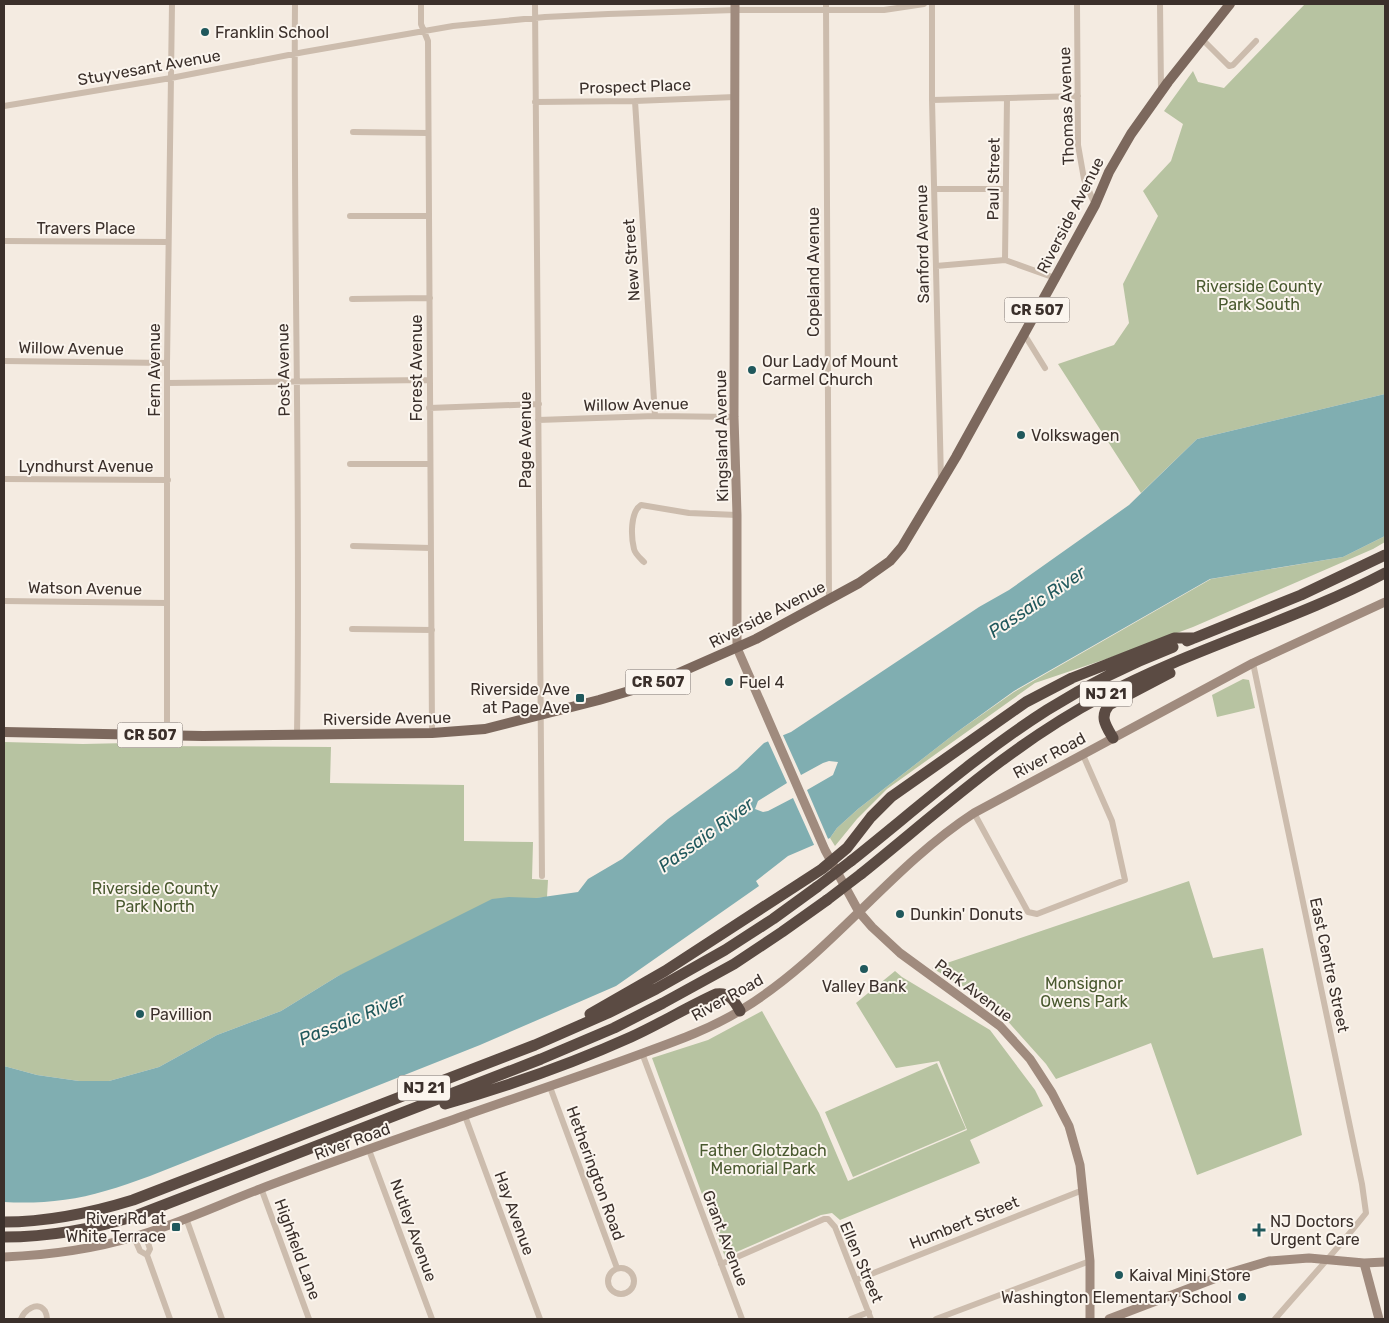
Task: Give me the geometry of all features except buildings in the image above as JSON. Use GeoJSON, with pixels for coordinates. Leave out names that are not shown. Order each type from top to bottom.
{"type":"FeatureCollection","features":[{"type":"Feature","properties":{"kind":"highway","name":"NJ 21"},"geometry":{"type":"LineString","coordinates":[[4,1222],[36,1221],[74,1216],[133,1200],[535,1045],[608,1013],[680,976],[748,936],[852,861],[981,757],[1046,710],[1116,671],[1301,595],[1385,555]]}},
{"type":"Feature","properties":{"kind":"highway","name":"NJ 21"},"geometry":{"type":"LineString","coordinates":[[4,1238],[58,1234],[118,1221],[549,1056],[639,1016],[741,959],[827,900],[991,769],[1062,719],[1100,697],[1147,675],[1331,599],[1385,573]]}},
{"type":"Feature","properties":{"kind":"highway"},"geometry":{"type":"LineString","coordinates":[[1113,738],[1104,720],[1105,710],[1109,705],[1163,676],[1282,620]]}},
{"type":"Feature","properties":{"kind":"highway"},"geometry":{"type":"LineString","coordinates":[[535,1045],[665,971],[831,862],[847,848],[871,817],[891,797],[1026,702],[1072,678],[1174,638],[1194,638]]}},
{"type":"Feature","properties":{"kind":"highway"},"geometry":{"type":"LineString","coordinates":[[368,1126],[525,1078],[592,1054],[633,1037],[716,994],[727,994],[732,998],[740,1011]]}},
{"type":"Feature","properties":{"kind":"main road","name":"Riverside Avenue"},"geometry":{"type":"LineString","coordinates":[[4,732],[167,736],[432,733],[485,729],[540,717],[656,683],[737,648],[859,584],[890,561],[902,547],[941,483],[1024,334],[1095,205],[1109,172],[1131,134],[1161,91],[1230,4]]}},
{"type":"Feature","properties":{"kind":"main road","name":"Kingsland Avenue"},"geometry":{"type":"LineString","coordinates":[[735,7],[734,417],[738,515],[737,648],[825,850]]}},
{"type":"Feature","properties":{"kind":"main road","name":"River Road"},"geometry":{"type":"LineString","coordinates":[[4,1257],[37,1256],[77,1250],[144,1234],[261,1188],[550,1087],[709,1027],[740,1011],[796,971],[932,843],[974,813],[1254,663],[1385,602]]}},
{"type":"Feature","properties":{"kind":"main road","name":"Park Avenue"},"geometry":{"type":"LineString","coordinates":[[825,850],[859,912],[872,926],[900,953],[1000,1026],[1030,1059],[1052,1093],[1069,1126],[1080,1165],[1090,1261],[1090,1319]]}},
{"type":"Feature","properties":{"kind":"main road"},"geometry":{"type":"LineString","coordinates":[[1109,1319],[1250,1266],[1289,1259],[1327,1259],[1364,1263],[1385,1262]]}},
{"type":"Feature","properties":{"kind":"main road"},"geometry":{"type":"LineString","coordinates":[[1364,1263],[1379,1319]]}},
{"type":"Feature","properties":{"kind":"street","name":"Fern Avenue"},"geometry":{"type":"LineString","coordinates":[[167,736],[167,363],[172,4]]}},
{"type":"Feature","properties":{"kind":"street","name":"Post Avenue"},"geometry":{"type":"LineString","coordinates":[[295,4],[299,639],[297,735]]}},
{"type":"Feature","properties":{"kind":"street","name":"Forest Avenue"},"geometry":{"type":"LineString","coordinates":[[421,4],[421,24],[428,41],[432,733]]}},
{"type":"Feature","properties":{"kind":"street","name":"Page Avenue"},"geometry":{"type":"LineString","coordinates":[[535,4],[542,876]]}},
{"type":"Feature","properties":{"kind":"street","name":"Copeland Avenue"},"geometry":{"type":"LineString","coordinates":[[826,4],[829,600]]}},
{"type":"Feature","properties":{"kind":"street","name":"Stuyvesant Avenue"},"geometry":{"type":"LineString","coordinates":[[4,106],[171,78],[453,26],[535,18],[735,7],[826,11],[884,10],[924,4]]}},
{"type":"Feature","properties":{"kind":"street","name":"Sanford Avenue"},"geometry":{"type":"LineString","coordinates":[[932,4],[932,100],[941,483]]}},
{"type":"Feature","properties":{"kind":"street","name":"Thomas Avenue"},"geometry":{"type":"LineString","coordinates":[[1077,4],[1078,145],[1084,179],[1095,205]]}},
{"type":"Feature","properties":{"kind":"street"},"geometry":{"type":"LineString","coordinates":[[1160,4],[1161,91]]}},
{"type":"Feature","properties":{"kind":"street"},"geometry":{"type":"LineString","coordinates":[[1202,39],[1229,66],[1233,65],[1256,41]]}},
{"type":"Feature","properties":{"kind":"street"},"geometry":{"type":"LineString","coordinates":[[932,100],[1078,96]]}},
{"type":"Feature","properties":{"kind":"street","name":"Prospect Place"},"geometry":{"type":"LineString","coordinates":[[535,102],[735,97]]}},
{"type":"Feature","properties":{"kind":"street","name":"Paul Street"},"geometry":{"type":"LineString","coordinates":[[1005,260],[1007,98]]}},
{"type":"Feature","properties":{"kind":"street","name":"New Street"},"geometry":{"type":"LineString","coordinates":[[634,101],[655,416]]}},
{"type":"Feature","properties":{"kind":"street"},"geometry":{"type":"LineString","coordinates":[[353,132],[428,133]]}},
{"type":"Feature","properties":{"kind":"street"},"geometry":{"type":"LineString","coordinates":[[934,189],[1006,189]]}},
{"type":"Feature","properties":{"kind":"street"},"geometry":{"type":"LineString","coordinates":[[350,216],[428,216]]}},
{"type":"Feature","properties":{"kind":"street","name":"Travers Place"},"geometry":{"type":"LineString","coordinates":[[4,241],[168,242]]}},
{"type":"Feature","properties":{"kind":"street"},"geometry":{"type":"LineString","coordinates":[[936,266],[1005,260],[1055,278]]}},
{"type":"Feature","properties":{"kind":"street"},"geometry":{"type":"LineString","coordinates":[[352,299],[430,298]]}},
{"type":"Feature","properties":{"kind":"street"},"geometry":{"type":"LineString","coordinates":[[1024,334],[1045,368]]}},
{"type":"Feature","properties":{"kind":"street","name":"Willow Avenue"},"geometry":{"type":"LineString","coordinates":[[4,361],[167,363]]}},
{"type":"Feature","properties":{"kind":"street"},"geometry":{"type":"LineString","coordinates":[[167,383],[429,380]]}},
{"type":"Feature","properties":{"kind":"street"},"geometry":{"type":"LineString","coordinates":[[429,408],[538,404]]}},
{"type":"Feature","properties":{"kind":"street","name":"Willow Avenue"},"geometry":{"type":"LineString","coordinates":[[538,420],[655,416],[734,417]]}},
{"type":"Feature","properties":{"kind":"street"},"geometry":{"type":"LineString","coordinates":[[350,464],[430,464]]}},
{"type":"Feature","properties":{"kind":"street","name":"Lyndhurst Avenue"},"geometry":{"type":"LineString","coordinates":[[4,479],[168,480]]}},
{"type":"Feature","properties":{"kind":"street"},"geometry":{"type":"LineString","coordinates":[[644,562],[634,551],[632,522],[636,508],[641,505],[689,514],[738,515]]}},
{"type":"Feature","properties":{"kind":"street"},"geometry":{"type":"LineString","coordinates":[[353,546],[431,548]]}},
{"type":"Feature","properties":{"kind":"street","name":"Watson Avenue"},"geometry":{"type":"LineString","coordinates":[[4,601],[167,603]]}},
{"type":"Feature","properties":{"kind":"street"},"geometry":{"type":"LineString","coordinates":[[352,629],[432,630]]}},
{"type":"Feature","properties":{"kind":"street","name":"East Centre Street"},"geometry":{"type":"LineString","coordinates":[[1254,663],[1362,1184],[1366,1213],[1339,1248],[1327,1259]]}},
{"type":"Feature","properties":{"kind":"street"},"geometry":{"type":"LineString","coordinates":[[974,813],[1028,912],[1037,914],[1125,880],[1112,821],[1082,755]]}},
{"type":"Feature","properties":{"kind":"street","name":"Grant Avenue"},"geometry":{"type":"LineString","coordinates":[[642,1053],[742,1319]]}},
{"type":"Feature","properties":{"kind":"street","name":"Hetherington Road"},"geometry":{"type":"LineString","coordinates":[[550,1087],[617,1268]]}},
{"type":"Feature","properties":{"kind":"street","name":"Hay Avenue"},"geometry":{"type":"LineString","coordinates":[[465,1116],[540,1319]]}},
{"type":"Feature","properties":{"kind":"street","name":"Nutley Avenue"},"geometry":{"type":"LineString","coordinates":[[369,1150],[432,1319]]}},
{"type":"Feature","properties":{"kind":"street","name":"Highfield Lane"},"geometry":{"type":"LineString","coordinates":[[261,1188],[309,1319]]}},
{"type":"Feature","properties":{"kind":"street","name":"Humbert Street"},"geometry":{"type":"LineString","coordinates":[[856,1280],[1083,1190]]}},
{"type":"Feature","properties":{"kind":"street"},"geometry":{"type":"LineString","coordinates":[[186,1218],[222,1319]]}},
{"type":"Feature","properties":{"kind":"street","name":"Ellen Street"},"geometry":{"type":"LineString","coordinates":[[721,1264],[824,1219],[828,1219],[835,1227],[871,1319]]}},
{"type":"Feature","properties":{"kind":"street"},"geometry":{"type":"LineString","coordinates":[[144,1234],[150,1248],[147,1255]]}},
{"type":"Feature","properties":{"kind":"street"},"geometry":{"type":"LineString","coordinates":[[134,1237],[140,1251],[147,1255],[170,1319]]}},
{"type":"Feature","properties":{"kind":"street"},"geometry":{"type":"LineString","coordinates":[[1275,1319],[1327,1259]]}},
{"type":"Feature","properties":{"kind":"street"},"geometry":{"type":"LineString","coordinates":[[936,1319],[1090,1261]]}},
{"type":"Feature","properties":{"kind":"street"},"geometry":{"type":"LineString","coordinates":[[617,1268],[625,1268],[630,1271],[634,1278],[632,1287],[626,1293],[617,1293],[610,1287],[608,1277],[617,1268]]}},
{"type":"Feature","properties":{"kind":"street"},"geometry":{"type":"LineString","coordinates":[[21,1319],[27,1310],[32,1307],[45,1311],[48,1319]]}},
{"type":"Feature","properties":{"kind":"street"},"geometry":{"type":"LineString","coordinates":[[851,1319],[869,1312]]}},
{"type":"Feature","properties":{"kind":"green space","name":"Riverside County Park South"},"geometry":{"type":"Polygon","coordinates":[[[1305,4],[1385,4],[1385,394],[1197,439],[1141,493],[1058,364],[1114,345],[1129,323],[1123,284],[1158,216],[1143,191],[1171,161],[1183,124],[1164,111],[1193,71],[1198,82],[1224,88],[1305,4]]]}},
{"type":"Feature","properties":{"kind":"green space"},"geometry":{"type":"Polygon","coordinates":[[[1385,536],[1385,542],[1373,549],[1193,627],[1035,683],[887,789],[857,819],[835,846],[830,838],[837,828],[858,809],[957,732],[1014,692],[1211,579],[1343,557],[1385,536]]]}},
{"type":"Feature","properties":{"kind":"green space"},"geometry":{"type":"Polygon","coordinates":[[[1243,679],[1249,680],[1255,708],[1217,717],[1212,695],[1243,679]]]}},
{"type":"Feature","properties":{"kind":"green space","name":"Riverside County Park North"},"geometry":{"type":"Polygon","coordinates":[[[4,742],[128,743],[143,746],[331,747],[330,783],[464,785],[464,841],[533,842],[532,879],[548,880],[547,897],[536,898],[338,976],[281,1011],[217,1035],[159,1067],[109,1081],[79,1081],[37,1075],[4,1066],[4,742]]]}},
{"type":"Feature","properties":{"kind":"green space","name":"Monsignor Owens Park"},"geometry":{"type":"Polygon","coordinates":[[[1189,881],[1213,958],[1263,948],[1302,1135],[1197,1175],[1151,1043],[1056,1079],[1046,1064],[1004,1017],[964,987],[932,968],[1189,881]]]}},
{"type":"Feature","properties":{"kind":"green space","name":"Father Glotzbach Memorial Park"},"geometry":{"type":"Polygon","coordinates":[[[895,971],[990,1030],[1035,1090],[1043,1106],[970,1140],[980,1163],[840,1220],[832,1213],[821,1215],[725,1257],[652,1058],[708,1040],[762,1011],[819,1113],[848,1181],[967,1130],[939,1061],[896,1068],[856,1003],[895,971]]]}},
{"type":"Feature","properties":{"kind":"green space"},"geometry":{"type":"Polygon","coordinates":[[[937,1063],[966,1129],[853,1177],[825,1112],[937,1063]]]}},
{"type":"Feature","properties":{"kind":"water","name":"Passaic River"},"geometry":{"type":"Polygon","coordinates":[[[1385,394],[1385,536],[1343,557],[1210,579],[1014,691],[957,732],[858,809],[837,828],[830,838],[788,856],[756,881],[759,886],[616,986],[480,1045],[150,1176],[80,1197],[29,1203],[4,1202],[4,1066],[37,1075],[79,1081],[109,1081],[159,1067],[217,1035],[281,1011],[338,976],[492,899],[509,897],[536,898],[578,892],[588,879],[622,859],[668,819],[737,769],[764,743],[791,732],[979,607],[1009,590],[1129,505],[1197,439],[1385,394]]]}},
{"type":"Feature","properties":{"kind":"pier"},"geometry":{"type":"Polygon","coordinates":[[[782,733],[801,775],[823,763],[829,761],[838,762],[833,775],[807,790],[829,841],[815,847],[793,798],[768,811],[763,812],[755,809],[758,801],[787,783],[767,739],[782,733]]]}},
{"type":"Feature","properties":{"kind":"place","name":"Franklin School"},"geometry":{"type":"Point","coordinates":[205,32]}},
{"type":"Feature","properties":{"kind":"place","name":"Our Lady of Mount Carmel Church"},"geometry":{"type":"Point","coordinates":[752,370]}},
{"type":"Feature","properties":{"kind":"place","name":"Volkswagen"},"geometry":{"type":"Point","coordinates":[1021,435]}},
{"type":"Feature","properties":{"kind":"place","name":"Fuel 4"},"geometry":{"type":"Point","coordinates":[729,682]}},
{"type":"Feature","properties":{"kind":"place","name":"Riverside Ave at Page Ave"},"geometry":{"type":"Point","coordinates":[580,698]}},
{"type":"Feature","properties":{"kind":"place","name":"Dunkin' Donuts"},"geometry":{"type":"Point","coordinates":[900,914]}},
{"type":"Feature","properties":{"kind":"place","name":"Valley Bank"},"geometry":{"type":"Point","coordinates":[864,969]}},
{"type":"Feature","properties":{"kind":"place","name":"Pavillion"},"geometry":{"type":"Point","coordinates":[140,1014]}},
{"type":"Feature","properties":{"kind":"place","name":"River Rd at White Terrace"},"geometry":{"type":"Point","coordinates":[176,1227]}},
{"type":"Feature","properties":{"kind":"place","name":"NJ Doctors Urgent Care"},"geometry":{"type":"Point","coordinates":[1259,1230]}},
{"type":"Feature","properties":{"kind":"place","name":"Kaival Mini Store"},"geometry":{"type":"Point","coordinates":[1119,1275]}},
{"type":"Feature","properties":{"kind":"place","name":"Washington Elementary School"},"geometry":{"type":"Point","coordinates":[1242,1297]}}]}
